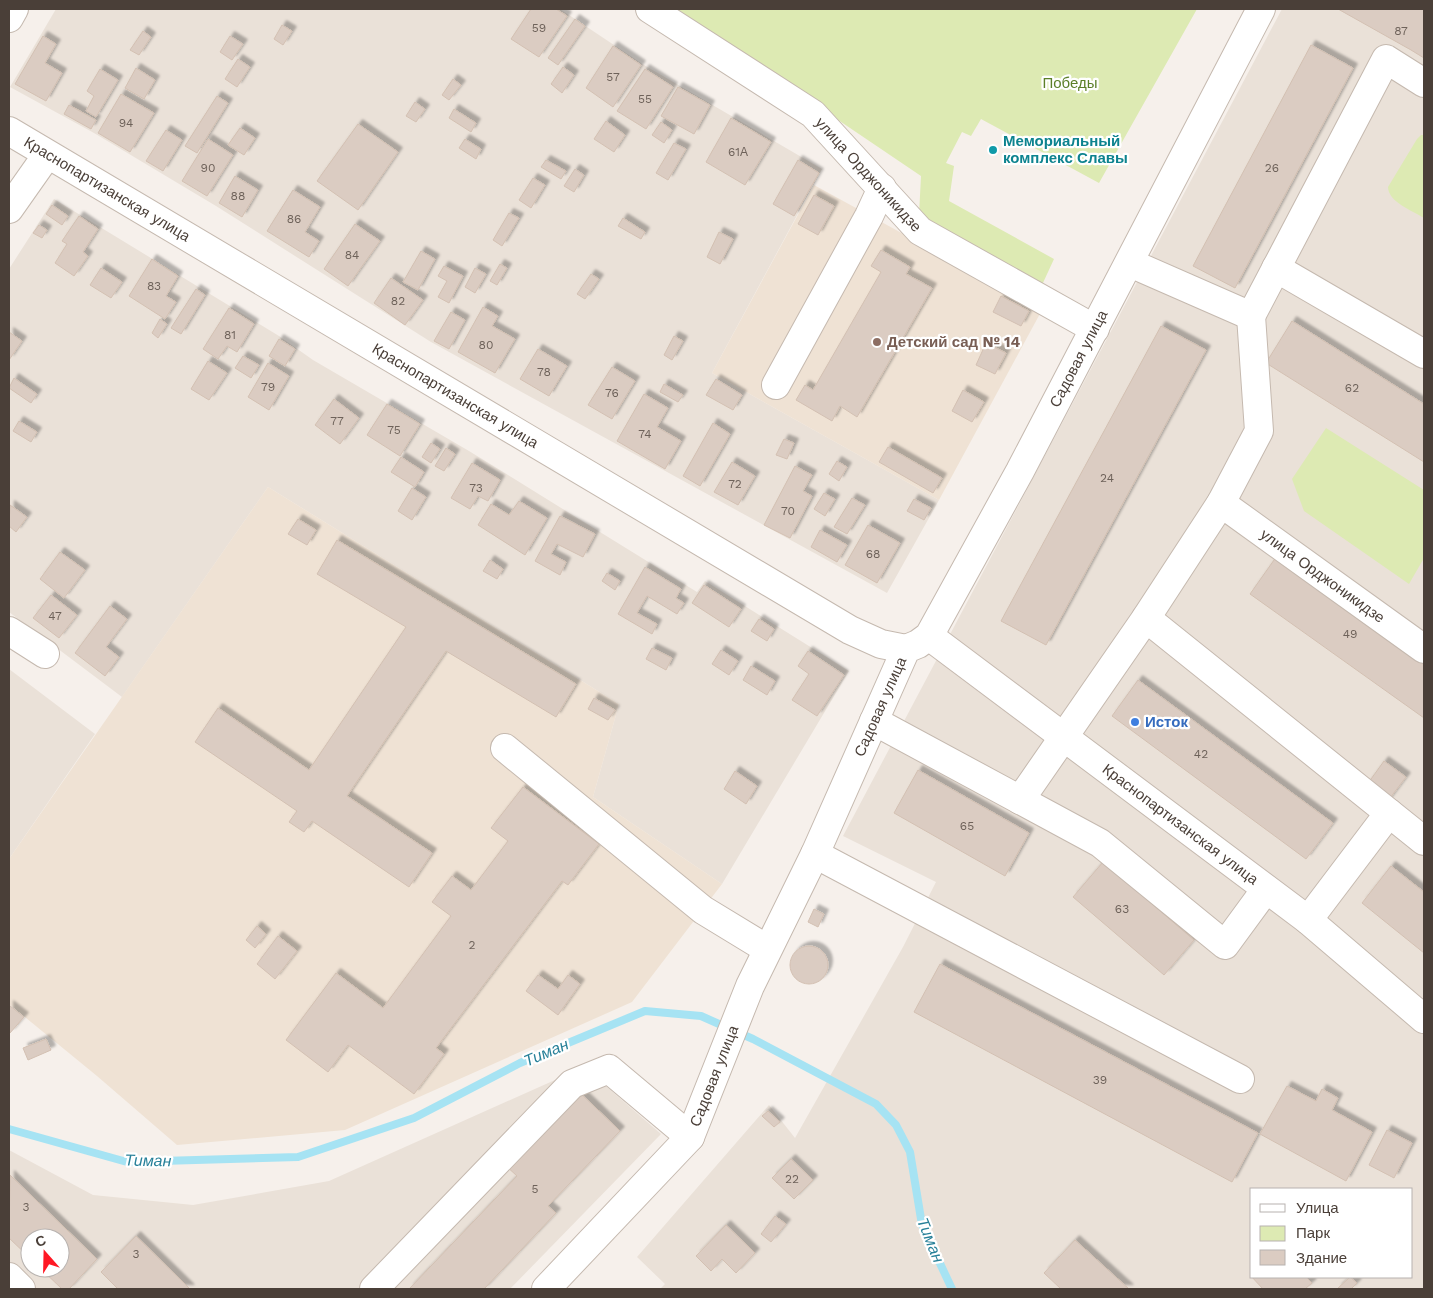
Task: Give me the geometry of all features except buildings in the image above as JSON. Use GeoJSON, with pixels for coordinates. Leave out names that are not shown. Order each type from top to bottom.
{"type":"FeatureCollection","features":[{"type":"Feature","properties":{"kind":"street"},"geometry":{"type":"LineString","coordinates":[[9,18],[14,9]]}},
{"type":"Feature","properties":{"kind":"street","name":"улица Орджоникидзе"},"geometry":{"type":"LineString","coordinates":[[650,9],[813,114],[920,232],[1095,329]]}},
{"type":"Feature","properties":{"kind":"street","name":"Садовая улица"},"geometry":{"type":"LineString","coordinates":[[546,1289],[690,1137],[750,986],[815,854],[874,721],[1095,329],[1261,9]]}},
{"type":"Feature","properties":{"kind":"street"},"geometry":{"type":"LineString","coordinates":[[1020,800],[1146,618],[1221,503],[1259,431],[1251,316],[1386,59],[1424,83]]}},
{"type":"Feature","properties":{"kind":"street","name":"Краснопартизанская улица"},"geometry":{"type":"LineString","coordinates":[[9,131],[850,630],[882,644],[918,643],[1064,737],[1308,920],[1424,1019]]}},
{"type":"Feature","properties":{"kind":"street"},"geometry":{"type":"LineString","coordinates":[[9,209],[47,154]]}},
{"type":"Feature","properties":{"kind":"street"},"geometry":{"type":"LineString","coordinates":[[776,385],[869,216],[882,188]]}},
{"type":"Feature","properties":{"kind":"street"},"geometry":{"type":"LineString","coordinates":[[1130,263],[1251,316]]}},
{"type":"Feature","properties":{"kind":"street"},"geometry":{"type":"LineString","coordinates":[[1276,268],[1424,354]]}},
{"type":"Feature","properties":{"kind":"street","name":"улица Орджоникидзе"},"geometry":{"type":"LineString","coordinates":[[1221,503],[1424,649]]}},
{"type":"Feature","properties":{"kind":"street"},"geometry":{"type":"LineString","coordinates":[[1146,618],[1424,841]]}},
{"type":"Feature","properties":{"kind":"street"},"geometry":{"type":"LineString","coordinates":[[9,631],[45,654]]}},
{"type":"Feature","properties":{"kind":"street"},"geometry":{"type":"LineString","coordinates":[[874,721],[1100,843],[1225,945],[1266,889]]}},
{"type":"Feature","properties":{"kind":"street"},"geometry":{"type":"LineString","coordinates":[[505,748],[703,910],[767,949]]}},
{"type":"Feature","properties":{"kind":"street"},"geometry":{"type":"LineString","coordinates":[[1308,920],[1389,813]]}},
{"type":"Feature","properties":{"kind":"street"},"geometry":{"type":"LineString","coordinates":[[815,854],[1240,1079]]}},
{"type":"Feature","properties":{"kind":"street"},"geometry":{"type":"LineString","coordinates":[[374,1289],[572,1084],[609,1069],[690,1137]]}},
{"type":"Feature","properties":{"kind":"street"},"geometry":{"type":"LineString","coordinates":[[9,1277],[21,1289]]}},
{"type":"Feature","properties":{"kind":"shaded area"},"geometry":{"type":"Polygon","coordinates":[[[56,9],[560,9],[644,65],[822,169],[712,373],[939,500],[887,593],[431,342],[216,206],[94,133],[10,87],[56,9]]]}},
{"type":"Feature","properties":{"kind":"shaded area"},"geometry":{"type":"Polygon","coordinates":[[[1282,9],[1424,9],[1424,1289],[660,1289],[665,1284],[637,1257],[769,1105],[795,1138],[903,947],[936,882],[843,836],[1282,9]]]}},
{"type":"Feature","properties":{"kind":"shaded area","name":"Детский сад № 14"},"geometry":{"type":"Polygon","coordinates":[[[814,185],[1042,310],[939,500],[712,373],[814,185]]]}},
{"type":"Feature","properties":{"kind":"shaded area"},"geometry":{"type":"Polygon","coordinates":[[[54,199],[279,336],[313,360],[469,451],[697,592],[705,581],[849,671],[722,884],[593,797],[619,704],[268,487],[122,697],[9,612],[9,269],[54,199]]]}},
{"type":"Feature","properties":{"kind":"shaded area"},"geometry":{"type":"Polygon","coordinates":[[[268,487],[619,704],[593,797],[722,884],[632,1002],[345,1130],[177,1145],[9,1004],[9,859],[268,487]]]}},
{"type":"Feature","properties":{"kind":"shaded area"},"geometry":{"type":"Polygon","coordinates":[[[9,669],[95,734],[9,859],[9,669]]]}},
{"type":"Feature","properties":{"kind":"shaded area"},"geometry":{"type":"Polygon","coordinates":[[[584,1067],[661,1134],[510,1289],[9,1289],[9,1150],[93,1195],[193,1205],[329,1181],[584,1067]]]}},
{"type":"Feature","properties":{"kind":"green space","name":"Победы"},"geometry":{"type":"Polygon","coordinates":[[[674,9],[1197,9],[1099,183],[981,119],[971,136],[962,132],[946,163],[954,166],[949,201],[1054,259],[1042,285],[919,215],[921,176],[674,9]]]}},
{"type":"Feature","properties":{"kind":"green space"},"geometry":{"type":"Polygon","coordinates":[[[1421,135],[1424,135],[1424,218],[1396,202],[1388,187],[1421,135]]]}},
{"type":"Feature","properties":{"kind":"green space"},"geometry":{"type":"Polygon","coordinates":[[[1326,428],[1424,490],[1424,558],[1409,584],[1304,511],[1292,479],[1326,428]]]}},
{"type":"Feature","properties":{"kind":"waterway","name":"Тиман"},"geometry":{"type":"LineString","coordinates":[[9,1129],[127,1162],[298,1157],[414,1118],[520,1063],[645,1011],[701,1016],[753,1039],[876,1104],[896,1125],[910,1152],[922,1225],[952,1289]]}},
{"type":"Feature","properties":{"kind":"place","name":"Мемориальный комплекс Славы"},"geometry":{"type":"Point","coordinates":[993,150]}},
{"type":"Feature","properties":{"kind":"place","name":"Детский сад № 14"},"geometry":{"type":"Point","coordinates":[877,342]}},
{"type":"Feature","properties":{"kind":"place","name":"Исток"},"geometry":{"type":"Point","coordinates":[1135,722]}}]}
